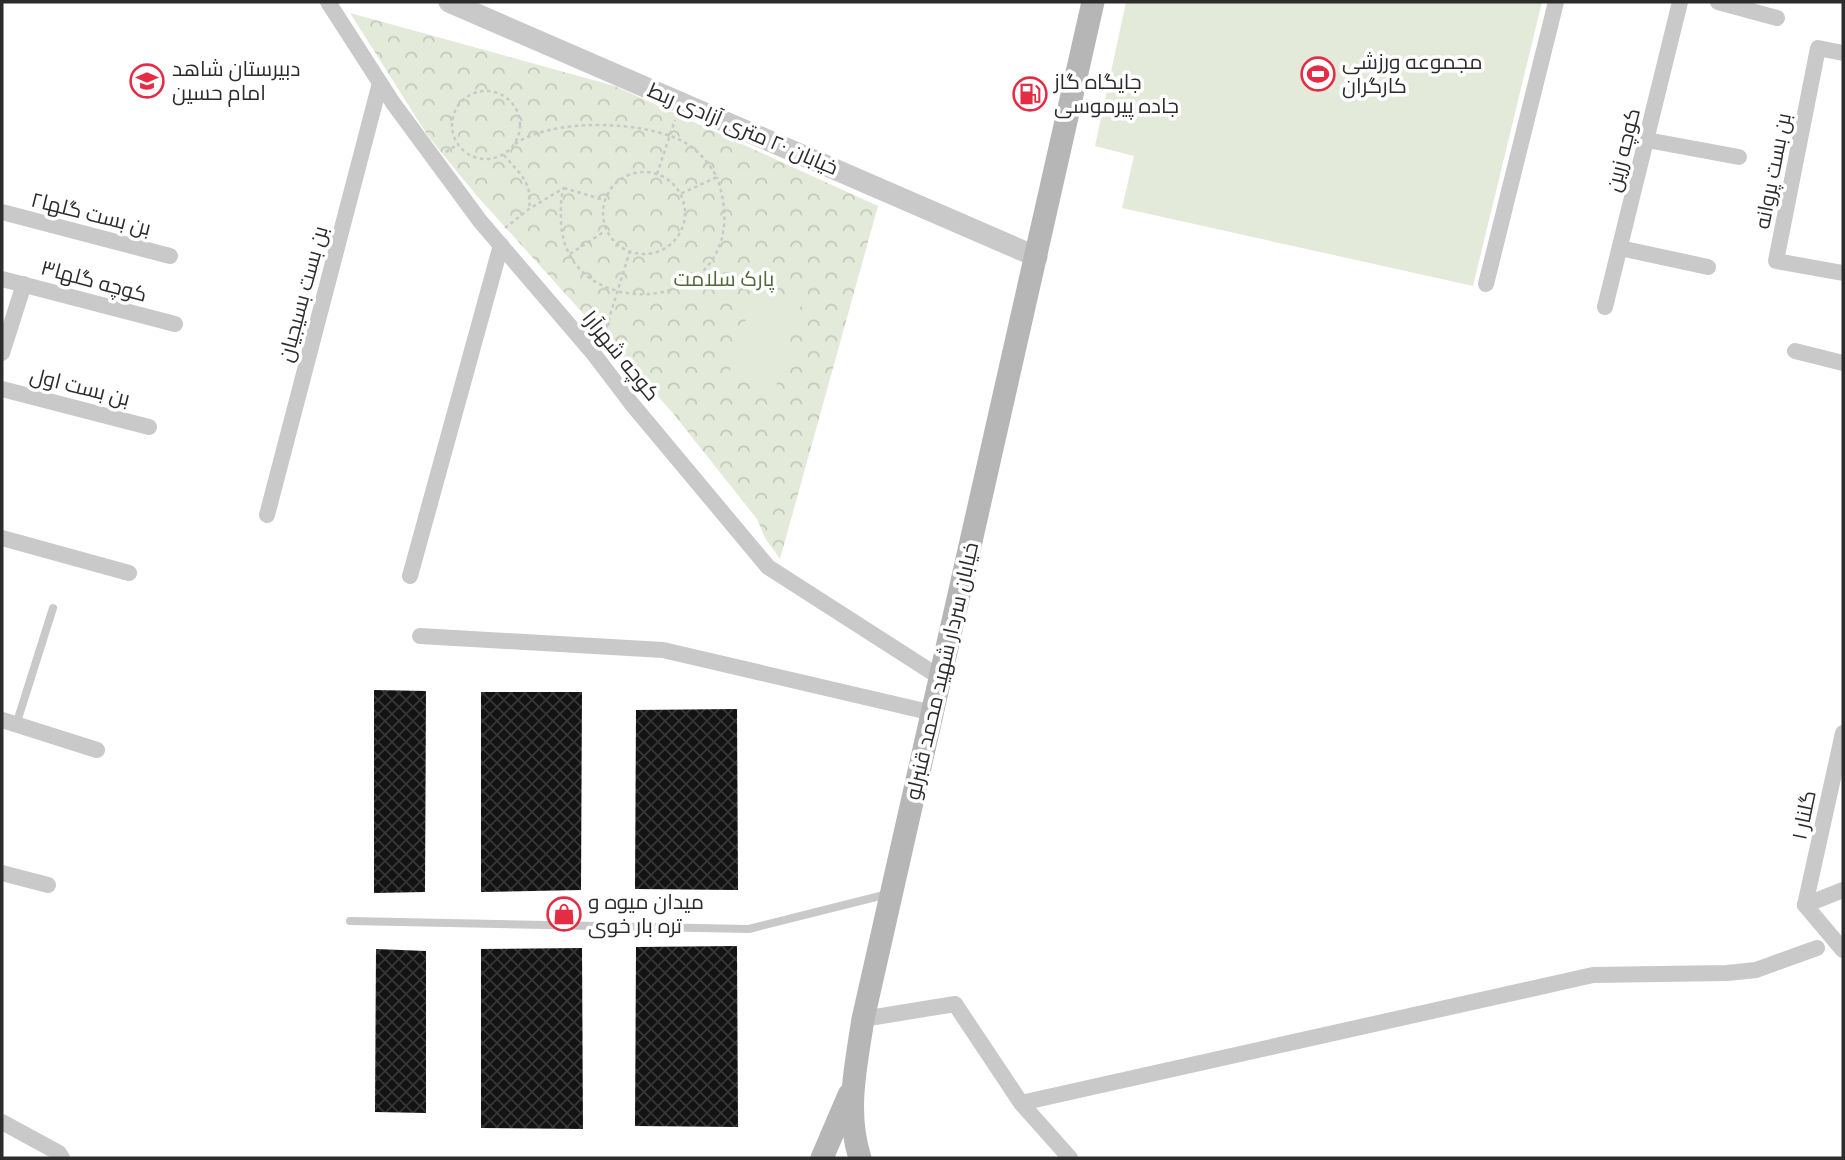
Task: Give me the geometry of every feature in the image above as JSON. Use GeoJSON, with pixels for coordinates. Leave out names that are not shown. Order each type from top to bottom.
{"type":"FeatureCollection","features":[{"type":"Feature","properties":{"kind":"main road","name":"خیابان سردار شهید محمد قنبرلو"},"geometry":{"type":"LineString","coordinates":[[853,1086],[863,1019],[1093,2]]}},
{"type":"Feature","properties":{"kind":"main road"},"geometry":{"type":"LineString","coordinates":[[822,1158],[853,1086]]}},
{"type":"Feature","properties":{"kind":"main road"},"geometry":{"type":"LineString","coordinates":[[853,1086],[853,1136],[860,1158]]}},
{"type":"Feature","properties":{"kind":"street","name":"کوچه شهرآرا"},"geometry":{"type":"LineString","coordinates":[[328,2],[380,83],[498,241],[768,567],[941,678]]}},
{"type":"Feature","properties":{"kind":"street","name":"خیابان ۲۰ متری آزادی ربط"},"geometry":{"type":"LineString","coordinates":[[449,2],[1037,257]]}},
{"type":"Feature","properties":{"kind":"street"},"geometry":{"type":"LineString","coordinates":[[1486,285],[1556,2]]}},
{"type":"Feature","properties":{"kind":"street","name":"کوچه زرین"},"geometry":{"type":"LineString","coordinates":[[1605,307],[1680,2]]}},
{"type":"Feature","properties":{"kind":"street"},"geometry":{"type":"LineString","coordinates":[[1718,2],[1777,18]]}},
{"type":"Feature","properties":{"kind":"street","name":"بن بست پروانه"},"geometry":{"type":"LineString","coordinates":[[1843,53],[1818,48],[1776,261],[1843,273]]}},
{"type":"Feature","properties":{"kind":"street","name":"بن بست بسیجیان"},"geometry":{"type":"LineString","coordinates":[[267,515],[380,83]]}},
{"type":"Feature","properties":{"kind":"street"},"geometry":{"type":"LineString","coordinates":[[1647,140],[1740,157]]}},
{"type":"Feature","properties":{"kind":"street","name":"بن بست گلها۲"},"geometry":{"type":"LineString","coordinates":[[2,212],[170,256]]}},
{"type":"Feature","properties":{"kind":"street"},"geometry":{"type":"LineString","coordinates":[[410,576],[498,241]]}},
{"type":"Feature","properties":{"kind":"street"},"geometry":{"type":"LineString","coordinates":[[1620,248],[1708,267]]}},
{"type":"Feature","properties":{"kind":"street","name":"کوچه گلها۳"},"geometry":{"type":"LineString","coordinates":[[2,279],[175,324]]}},
{"type":"Feature","properties":{"kind":"street"},"geometry":{"type":"LineString","coordinates":[[2,353],[24,284]]}},
{"type":"Feature","properties":{"kind":"street"},"geometry":{"type":"LineString","coordinates":[[1796,351],[1843,363]]}},
{"type":"Feature","properties":{"kind":"street","name":"بن بست اول"},"geometry":{"type":"LineString","coordinates":[[2,389],[149,426]]}},
{"type":"Feature","properties":{"kind":"street"},"geometry":{"type":"LineString","coordinates":[[2,538],[129,573]]}},
{"type":"Feature","properties":{"kind":"street"},"geometry":{"type":"LineString","coordinates":[[421,635],[663,650],[933,713]]}},
{"type":"Feature","properties":{"kind":"street"},"geometry":{"type":"LineString","coordinates":[[9,723],[97,750]]}},
{"type":"Feature","properties":{"kind":"street","name":"۱ گلنار"},"geometry":{"type":"LineString","coordinates":[[1805,905],[1843,733]]}},
{"type":"Feature","properties":{"kind":"street"},"geometry":{"type":"LineString","coordinates":[[2,873],[48,885]]}},
{"type":"Feature","properties":{"kind":"street"},"geometry":{"type":"LineString","coordinates":[[1843,890],[1805,905],[1843,950]]}},
{"type":"Feature","properties":{"kind":"street"},"geometry":{"type":"LineString","coordinates":[[1021,1102],[1593,975],[1727,973],[1756,970],[1818,948]]}},
{"type":"Feature","properties":{"kind":"street"},"geometry":{"type":"LineString","coordinates":[[863,1019],[955,1004],[1021,1102],[1070,1158]]}},
{"type":"Feature","properties":{"kind":"street"},"geometry":{"type":"LineString","coordinates":[[2,1122],[59,1153],[62,1158]]}},
{"type":"Feature","properties":{"kind":"lane"},"geometry":{"type":"LineString","coordinates":[[9,723],[53,608]]}},
{"type":"Feature","properties":{"kind":"lane"},"geometry":{"type":"LineString","coordinates":[[350,921],[749,929],[891,893]]}},
{"type":"Feature","properties":{"kind":"path"},"geometry":{"type":"LineString","coordinates":[[515,144],[520,121],[516,107],[507,98],[496,92],[484,91],[460,102],[452,125],[454,138],[463,150],[477,156],[491,158],[504,155],[526,136],[596,124],[633,126],[685,142],[698,153],[717,177],[726,209],[724,229],[714,257],[691,283],[648,296],[617,291],[579,268],[569,254],[562,237],[561,224],[564,188]]}},
{"type":"Feature","properties":{"kind":"path"},"geometry":{"type":"LineString","coordinates":[[657,174],[681,102]]}},
{"type":"Feature","properties":{"kind":"path"},"geometry":{"type":"LineString","coordinates":[[504,155],[524,177],[531,198],[530,209]]}},
{"type":"Feature","properties":{"kind":"path"},"geometry":{"type":"LineString","coordinates":[[657,174],[675,186],[680,194],[685,219],[680,234],[665,249],[648,254],[630,251],[605,231],[602,216],[604,200],[613,185],[628,176],[657,174]]}},
{"type":"Feature","properties":{"kind":"path"},"geometry":{"type":"LineString","coordinates":[[680,194],[717,177]]}},
{"type":"Feature","properties":{"kind":"path"},"geometry":{"type":"LineString","coordinates":[[498,241],[530,209],[564,188],[604,200]]}},
{"type":"Feature","properties":{"kind":"path"},"geometry":{"type":"LineString","coordinates":[[569,254],[605,231]]}},
{"type":"Feature","properties":{"kind":"path"},"geometry":{"type":"LineString","coordinates":[[596,357],[630,251]]}},
{"type":"Feature","properties":{"kind":"green space","name":"مجموعه ورزشی کارگران"},"geometry":{"type":"Polygon","coordinates":[[[1126,2],[1542,2],[1473,286],[1122,208],[1134,156],[1095,146],[1126,2]]]}},
{"type":"Feature","properties":{"kind":"green space","name":"پارک سلامت"},"geometry":{"type":"Polygon","coordinates":[[[350,13],[615,86],[878,206],[780,559],[765,538],[757,519],[672,412],[477,196],[428,136],[350,13]]]}},
{"type":"Feature","properties":{"kind":"green space"},"geometry":{"type":"Polygon","coordinates":[[[756,286],[802,302],[775,390],[729,374],[756,286]]]}},
{"type":"Feature","properties":{"kind":"building"},"geometry":{"type":"Polygon","coordinates":[[[374,690],[426,691],[425,892],[374,893],[374,690]]]}},
{"type":"Feature","properties":{"kind":"building"},"geometry":{"type":"Polygon","coordinates":[[[481,692],[582,692],[581,890],[481,892],[481,692]]]}},
{"type":"Feature","properties":{"kind":"building"},"geometry":{"type":"Polygon","coordinates":[[[737,709],[738,890],[635,889],[636,710],[737,709]]]}},
{"type":"Feature","properties":{"kind":"building"},"geometry":{"type":"Polygon","coordinates":[[[737,946],[738,1127],[635,1126],[636,947],[737,946]]]}},
{"type":"Feature","properties":{"kind":"building"},"geometry":{"type":"Polygon","coordinates":[[[582,948],[583,1129],[481,1128],[481,949],[582,948]]]}},
{"type":"Feature","properties":{"kind":"building"},"geometry":{"type":"Polygon","coordinates":[[[376,949],[426,951],[426,1113],[375,1112],[376,949]]]}},
{"type":"Feature","properties":{"kind":"place","name":"مجموعه ورزشی کارگران"},"geometry":{"type":"Point","coordinates":[1318,74]}},
{"type":"Feature","properties":{"kind":"place","name":"دبیرستان شاهد امام حسین"},"geometry":{"type":"Point","coordinates":[147,81]}},
{"type":"Feature","properties":{"kind":"place","name":"جایگاه گاز جاده پیرموسی"},"geometry":{"type":"Point","coordinates":[1030,94]}},
{"type":"Feature","properties":{"kind":"place","name":"میدان میوه و تره بار خوی"},"geometry":{"type":"Point","coordinates":[564,914]}}]}
